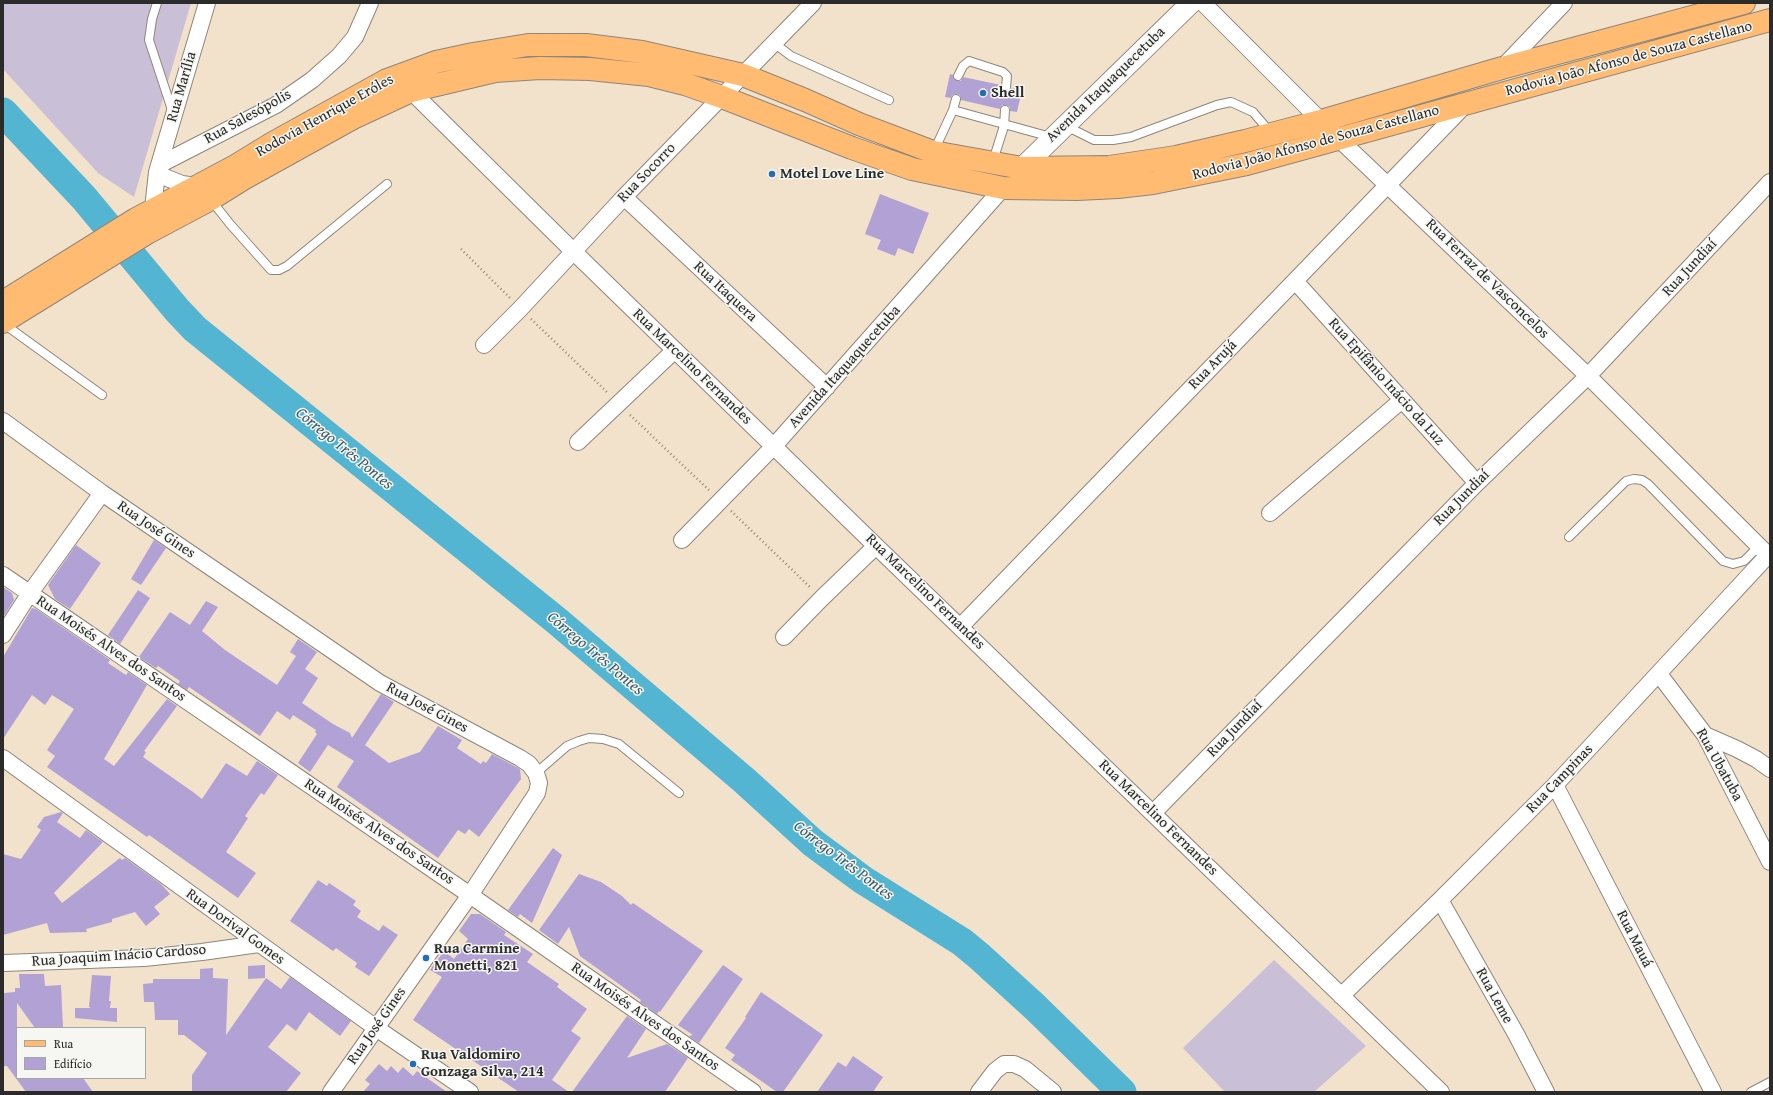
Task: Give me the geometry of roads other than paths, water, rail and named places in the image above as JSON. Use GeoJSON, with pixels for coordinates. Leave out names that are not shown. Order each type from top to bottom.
{"type":"FeatureCollection","features":[{"type":"Feature","properties":{"kind":"main road","name":"Rodovia João Afonso de Souza Castellano"},"geometry":{"type":"LineString","coordinates":[[743,76],[805,100],[859,124],[933,152],[1022,168],[1109,166],[1176,157],[1272,134],[1502,68],[1744,3]]}},
{"type":"Feature","properties":{"kind":"main road","name":"Rodovia João Afonso de Souza Castellano"},"geometry":{"type":"LineString","coordinates":[[722,96],[852,148],[912,168],[1003,188],[1077,189],[1118,187],[1152,183],[1248,164],[1340,140],[1770,20]]}},
{"type":"Feature","properties":{"kind":"main road","name":"Rodovia Henrique Eróles"},"geometry":{"type":"LineString","coordinates":[[204,192],[237,165],[387,80],[436,62],[472,54],[528,45],[586,45],[642,52],[743,76]]}},
{"type":"Feature","properties":{"kind":"main road","name":"Rodovia Henrique Eróles"},"geometry":{"type":"LineString","coordinates":[[104,249],[145,220],[204,192],[243,179],[355,117],[411,91],[495,72],[540,68],[590,68],[649,75],[685,84],[722,96]]}},
{"type":"Feature","properties":{"kind":"main road"},"geometry":{"type":"LineString","coordinates":[[3,302],[104,249]]}},
{"type":"Feature","properties":{"kind":"main road"},"geometry":{"type":"LineString","coordinates":[[3,323],[104,249]]}},
{"type":"Feature","properties":{"kind":"street","name":"Rua Marília"},"geometry":{"type":"LineString","coordinates":[[145,220],[158,168],[207,3]]}},
{"type":"Feature","properties":{"kind":"street","name":"Rua Salesópolis"},"geometry":{"type":"LineString","coordinates":[[158,168],[276,105],[312,80],[339,56],[355,37],[370,3]]}},
{"type":"Feature","properties":{"kind":"street","name":"Rua Socorro"},"geometry":{"type":"LineString","coordinates":[[484,345],[520,309],[624,197],[814,3]]}},
{"type":"Feature","properties":{"kind":"street","name":"Avenida Itaquaquecetuba"},"geometry":{"type":"LineString","coordinates":[[1022,168],[1191,3]]}},
{"type":"Feature","properties":{"kind":"street","name":"Rua Ferraz de Vasconcelos"},"geometry":{"type":"LineString","coordinates":[[1204,3],[1340,140],[1588,376],[1767,553]]}},
{"type":"Feature","properties":{"kind":"street"},"geometry":{"type":"LineString","coordinates":[[1502,68],[1564,3]]}},
{"type":"Feature","properties":{"kind":"street","name":"Rua Marcelino Fernandes"},"geometry":{"type":"LineString","coordinates":[[411,91],[876,546],[961,626],[1441,1092]]}},
{"type":"Feature","properties":{"kind":"street","name":"Rua Arujá"},"geometry":{"type":"LineString","coordinates":[[961,626],[1466,104]]}},
{"type":"Feature","properties":{"kind":"street"},"geometry":{"type":"LineString","coordinates":[[158,168],[167,178],[204,192]]}},
{"type":"Feature","properties":{"kind":"street","name":"Rua Jundiaí"},"geometry":{"type":"LineString","coordinates":[[1153,814],[1476,483],[1588,376],[1770,182]]}},
{"type":"Feature","properties":{"kind":"street","name":"Avenida Itaquaquecetuba"},"geometry":{"type":"LineString","coordinates":[[682,540],[721,502],[774,446],[1003,188]]}},
{"type":"Feature","properties":{"kind":"street","name":"Rua Itaquera"},"geometry":{"type":"LineString","coordinates":[[624,197],[827,387]]}},
{"type":"Feature","properties":{"kind":"street","name":"Rua Epifânio Inácio da Luz"},"geometry":{"type":"LineString","coordinates":[[1295,281],[1476,483]]}},
{"type":"Feature","properties":{"kind":"street"},"geometry":{"type":"LineString","coordinates":[[578,442],[675,350]]}},
{"type":"Feature","properties":{"kind":"street"},"geometry":{"type":"LineString","coordinates":[[1270,513],[1402,400]]}},
{"type":"Feature","properties":{"kind":"street","name":"Rua José Gines"},"geometry":{"type":"LineString","coordinates":[[3,421],[102,493],[380,683],[529,764],[536,773],[539,782],[537,793],[470,894],[331,1092]]}},
{"type":"Feature","properties":{"kind":"street"},"geometry":{"type":"LineString","coordinates":[[3,635],[30,593],[102,493]]}},
{"type":"Feature","properties":{"kind":"street"},"geometry":{"type":"LineString","coordinates":[[784,637],[876,546]]}},
{"type":"Feature","properties":{"kind":"street","name":"Rua Campinas"},"geometry":{"type":"LineString","coordinates":[[1341,996],[1555,785],[1659,674],[1767,553]]}},
{"type":"Feature","properties":{"kind":"street","name":"Rua Moisés Alves dos Santos"},"geometry":{"type":"LineString","coordinates":[[3,575],[470,894],[753,1092]]}},
{"type":"Feature","properties":{"kind":"street","name":"Rua Ubatuba"},"geometry":{"type":"LineString","coordinates":[[1659,674],[1705,735],[1770,862]]}},
{"type":"Feature","properties":{"kind":"street"},"geometry":{"type":"LineString","coordinates":[[1705,735],[1737,749],[1756,759],[1770,769]]}},
{"type":"Feature","properties":{"kind":"street","name":"Rua Dorival Gomes"},"geometry":{"type":"LineString","coordinates":[[3,758],[376,1028],[470,1092]]}},
{"type":"Feature","properties":{"kind":"street","name":"Rua Mauá"},"geometry":{"type":"LineString","coordinates":[[1555,785],[1713,1092]]}},
{"type":"Feature","properties":{"kind":"street","name":"Rua Leme"},"geometry":{"type":"LineString","coordinates":[[1440,900],[1516,1034],[1546,1092]]}},
{"type":"Feature","properties":{"kind":"street","name":"Rua Joaquim Inácio Cardoso"},"geometry":{"type":"LineString","coordinates":[[3,963],[144,958],[259,944]]}},
{"type":"Feature","properties":{"kind":"street"},"geometry":{"type":"LineString","coordinates":[[979,1092],[995,1071],[1004,1064],[1014,1064],[1025,1069],[1053,1092]]}},
{"type":"Feature","properties":{"kind":"lane"},"geometry":{"type":"LineString","coordinates":[[157,3],[152,19],[149,40],[174,115]]}},
{"type":"Feature","properties":{"kind":"lane"},"geometry":{"type":"LineString","coordinates":[[774,43],[791,56],[889,100]]}},
{"type":"Feature","properties":{"kind":"lane"},"geometry":{"type":"LineString","coordinates":[[958,76],[963,66],[969,61],[1003,72],[1006,76],[1006,86]]}},
{"type":"Feature","properties":{"kind":"lane"},"geometry":{"type":"LineString","coordinates":[[933,152],[953,110],[956,99]]}},
{"type":"Feature","properties":{"kind":"lane"},"geometry":{"type":"LineString","coordinates":[[953,110],[1004,126],[1059,132],[1094,140],[1113,140],[1132,137],[1217,105],[1231,102],[1253,112],[1272,134]]}},
{"type":"Feature","properties":{"kind":"lane"},"geometry":{"type":"LineString","coordinates":[[993,163],[1004,126],[1005,110]]}},
{"type":"Feature","properties":{"kind":"lane"},"geometry":{"type":"LineString","coordinates":[[204,192],[271,270],[279,270],[287,266],[387,184]]}},
{"type":"Feature","properties":{"kind":"lane"},"geometry":{"type":"LineString","coordinates":[[3,323],[102,395]]}},
{"type":"Feature","properties":{"kind":"lane"},"geometry":{"type":"LineString","coordinates":[[1569,537],[1626,482],[1634,479],[1642,480],[1648,484],[1723,561],[1733,564],[1767,553]]}},
{"type":"Feature","properties":{"kind":"lane"},"geometry":{"type":"LineString","coordinates":[[536,773],[567,746],[590,738],[603,739],[619,744],[679,793]]}},
{"type":"Feature","properties":{"kind":"lane"},"geometry":{"type":"LineString","coordinates":[[1751,1092],[1770,1082]]}},
{"type":"Feature","properties":{"kind":"waterway","name":"Córrego Três Pontes"},"geometry":{"type":"LineString","coordinates":[[3,112],[84,198],[177,310],[195,329],[557,621],[745,781],[813,843],[863,880],[962,942],[1035,1007],[1122,1092]]}},
{"type":"Feature","properties":{"kind":"place","name":"Shell"},"geometry":{"type":"Point","coordinates":[983,93]}},
{"type":"Feature","properties":{"kind":"place","name":"Motel Love Line"},"geometry":{"type":"Point","coordinates":[772,174]}},
{"type":"Feature","properties":{"kind":"place","name":"Rua Carmine Monetti, 821"},"geometry":{"type":"Point","coordinates":[426,958]}},
{"type":"Feature","properties":{"kind":"place","name":"Rua Valdomiro Gonzaga Silva, 214"},"geometry":{"type":"Point","coordinates":[413,1064]}}]}
